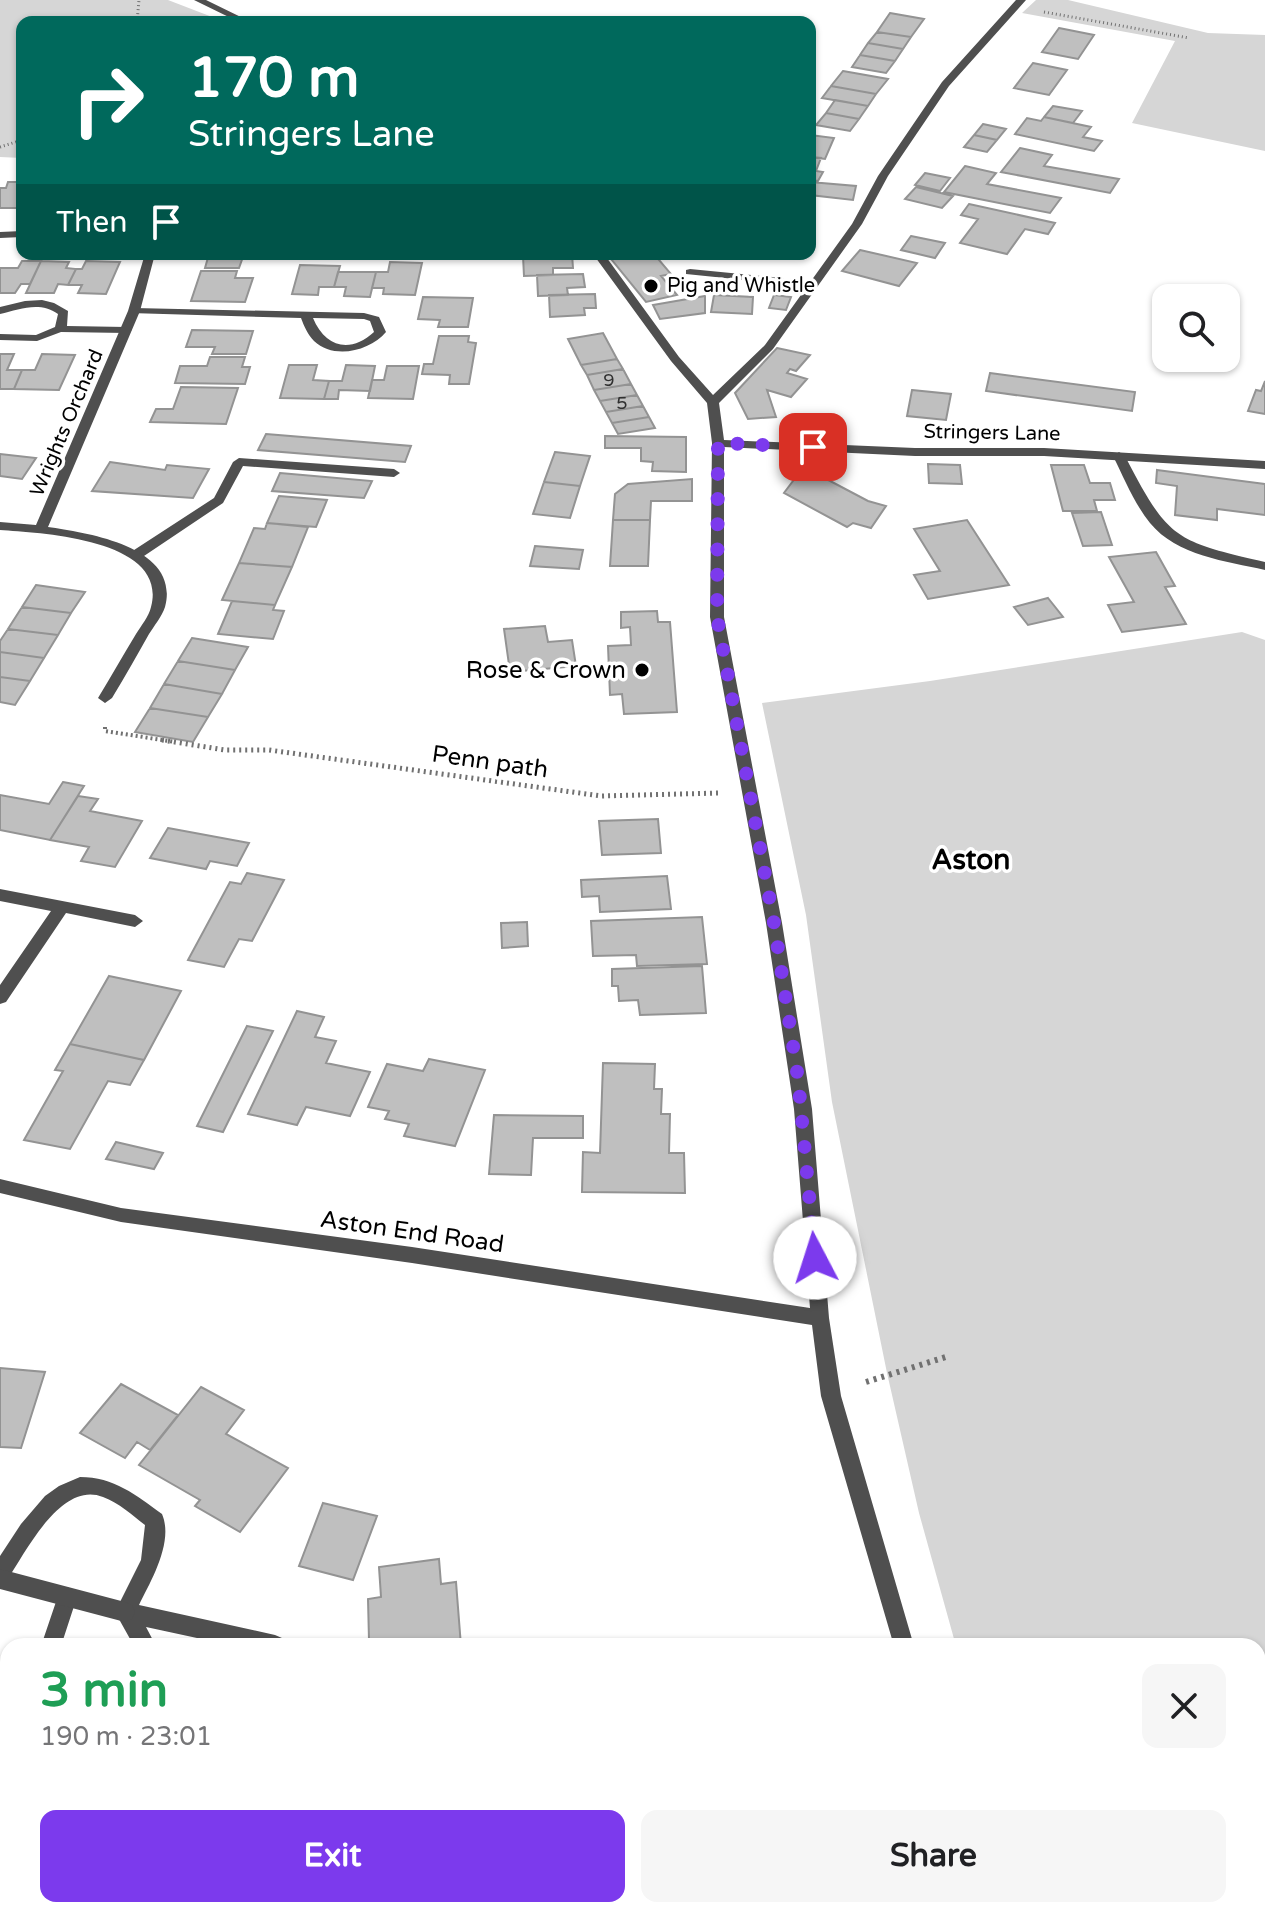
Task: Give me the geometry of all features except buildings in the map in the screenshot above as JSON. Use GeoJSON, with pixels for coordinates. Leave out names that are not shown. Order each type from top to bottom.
{"type":"FeatureCollection","features":[{"type":"Feature","properties":{"kind":"street"},"geometry":{"type":"LineString","coordinates":[[199,0],[233,16]]}},
{"type":"Feature","properties":{"kind":"street"},"geometry":{"type":"LineString","coordinates":[[713,402],[769,347],[857,224],[890,164],[945,84],[1018,3]]}},
{"type":"Feature","properties":{"kind":"street","name":"Wrights Orchard"},"geometry":{"type":"LineString","coordinates":[[41,529],[134,311],[148,260]]}},
{"type":"Feature","properties":{"kind":"street"},"geometry":{"type":"LineString","coordinates":[[602,260],[675,359],[713,402],[718,443],[717,617],[751,792],[803,1109],[820,1318],[831,1396],[902,1638]]}},
{"type":"Feature","properties":{"kind":"street"},"geometry":{"type":"LineString","coordinates":[[690,272],[813,284]]}},
{"type":"Feature","properties":{"kind":"street","name":"Wrights Orchard"},"geometry":{"type":"LineString","coordinates":[[0,311],[28,303],[58,308],[64,313],[60,329]]}},
{"type":"Feature","properties":{"kind":"street"},"geometry":{"type":"LineString","coordinates":[[134,311],[364,316],[375,319],[380,332],[364,345],[332,346],[318,340],[306,316]]}},
{"type":"Feature","properties":{"kind":"street","name":"Wrights Orchard"},"geometry":{"type":"LineString","coordinates":[[0,337],[37,338],[60,329],[126,330]]}},
{"type":"Feature","properties":{"kind":"street","name":"Stringers Lane"},"geometry":{"type":"LineString","coordinates":[[718,443],[1119,456],[1265,465]]}},
{"type":"Feature","properties":{"kind":"street"},"geometry":{"type":"LineString","coordinates":[[1119,456],[1155,522],[1173,537],[1191,546],[1265,566]]}},
{"type":"Feature","properties":{"kind":"street"},"geometry":{"type":"LineString","coordinates":[[136,555],[219,500],[239,462],[394,473]]}},
{"type":"Feature","properties":{"kind":"street"},"geometry":{"type":"LineString","coordinates":[[0,526],[41,529],[97,540],[136,555],[155,572],[162,596],[105,698]]}},
{"type":"Feature","properties":{"kind":"street"},"geometry":{"type":"LineString","coordinates":[[0,895],[135,921]]}},
{"type":"Feature","properties":{"kind":"street"},"geometry":{"type":"LineString","coordinates":[[0,998],[62,907]]}},
{"type":"Feature","properties":{"kind":"street","name":"Aston End Road"},"geometry":{"type":"LineString","coordinates":[[0,1186],[121,1215],[412,1255],[820,1318]]}},
{"type":"Feature","properties":{"kind":"street"},"geometry":{"type":"LineString","coordinates":[[125,1612],[151,1561],[155,1521],[115,1493],[95,1486],[70,1488],[51,1503],[0,1576],[125,1612],[243,1638]]}},
{"type":"Feature","properties":{"kind":"street"},"geometry":{"type":"LineString","coordinates":[[54,1638],[67,1597]]}},
{"type":"Feature","properties":{"kind":"street"},"geometry":{"type":"LineString","coordinates":[[125,1612],[141,1638]]}},
{"type":"Feature","properties":{"kind":"path"},"geometry":{"type":"LineString","coordinates":[[1018,3],[1189,38]]}},
{"type":"Feature","properties":{"kind":"path","name":"Penn path"},"geometry":{"type":"LineString","coordinates":[[105,698],[105,731],[225,750],[269,750],[601,796],[751,792]]}},
{"type":"Feature","properties":{"kind":"path"},"geometry":{"type":"LineString","coordinates":[[831,1396],[887,1373],[949,1356]]}},
{"type":"Feature","properties":{"kind":"shaded area"},"geometry":{"type":"Polygon","coordinates":[[[0,0],[168,0],[210,16],[16,16],[16,158],[0,157],[0,0]]]}},
{"type":"Feature","properties":{"kind":"shaded area"},"geometry":{"type":"Polygon","coordinates":[[[1036,0],[1068,0],[1208,33],[1265,35],[1265,151],[1132,123],[1175,41],[1022,13],[1036,0]]]}},
{"type":"Feature","properties":{"kind":"shaded area"},"geometry":{"type":"Polygon","coordinates":[[[1242,632],[1265,640],[1265,1638],[954,1638],[919,1513],[887,1373],[832,1102],[806,915],[762,703],[930,681],[1242,632]]]}},
{"type":"Feature","properties":{"kind":"place","name":"Pig and Whistle"},"geometry":{"type":"Point","coordinates":[651,286]}},
{"type":"Feature","properties":{"kind":"place","name":"Rose & Crown"},"geometry":{"type":"Point","coordinates":[642,670]}},
{"type":"Feature","properties":{"kind":"district","name":"Aston"},"geometry":{"type":"Point","coordinates":[971,860]}},
{"type":"Feature","properties":{"kind":"route"},"geometry":{"type":"LineString","coordinates":[[813,447],[718,443],[716,587],[717,617],[774,923],[803,1109],[815,1258]]}}]}
